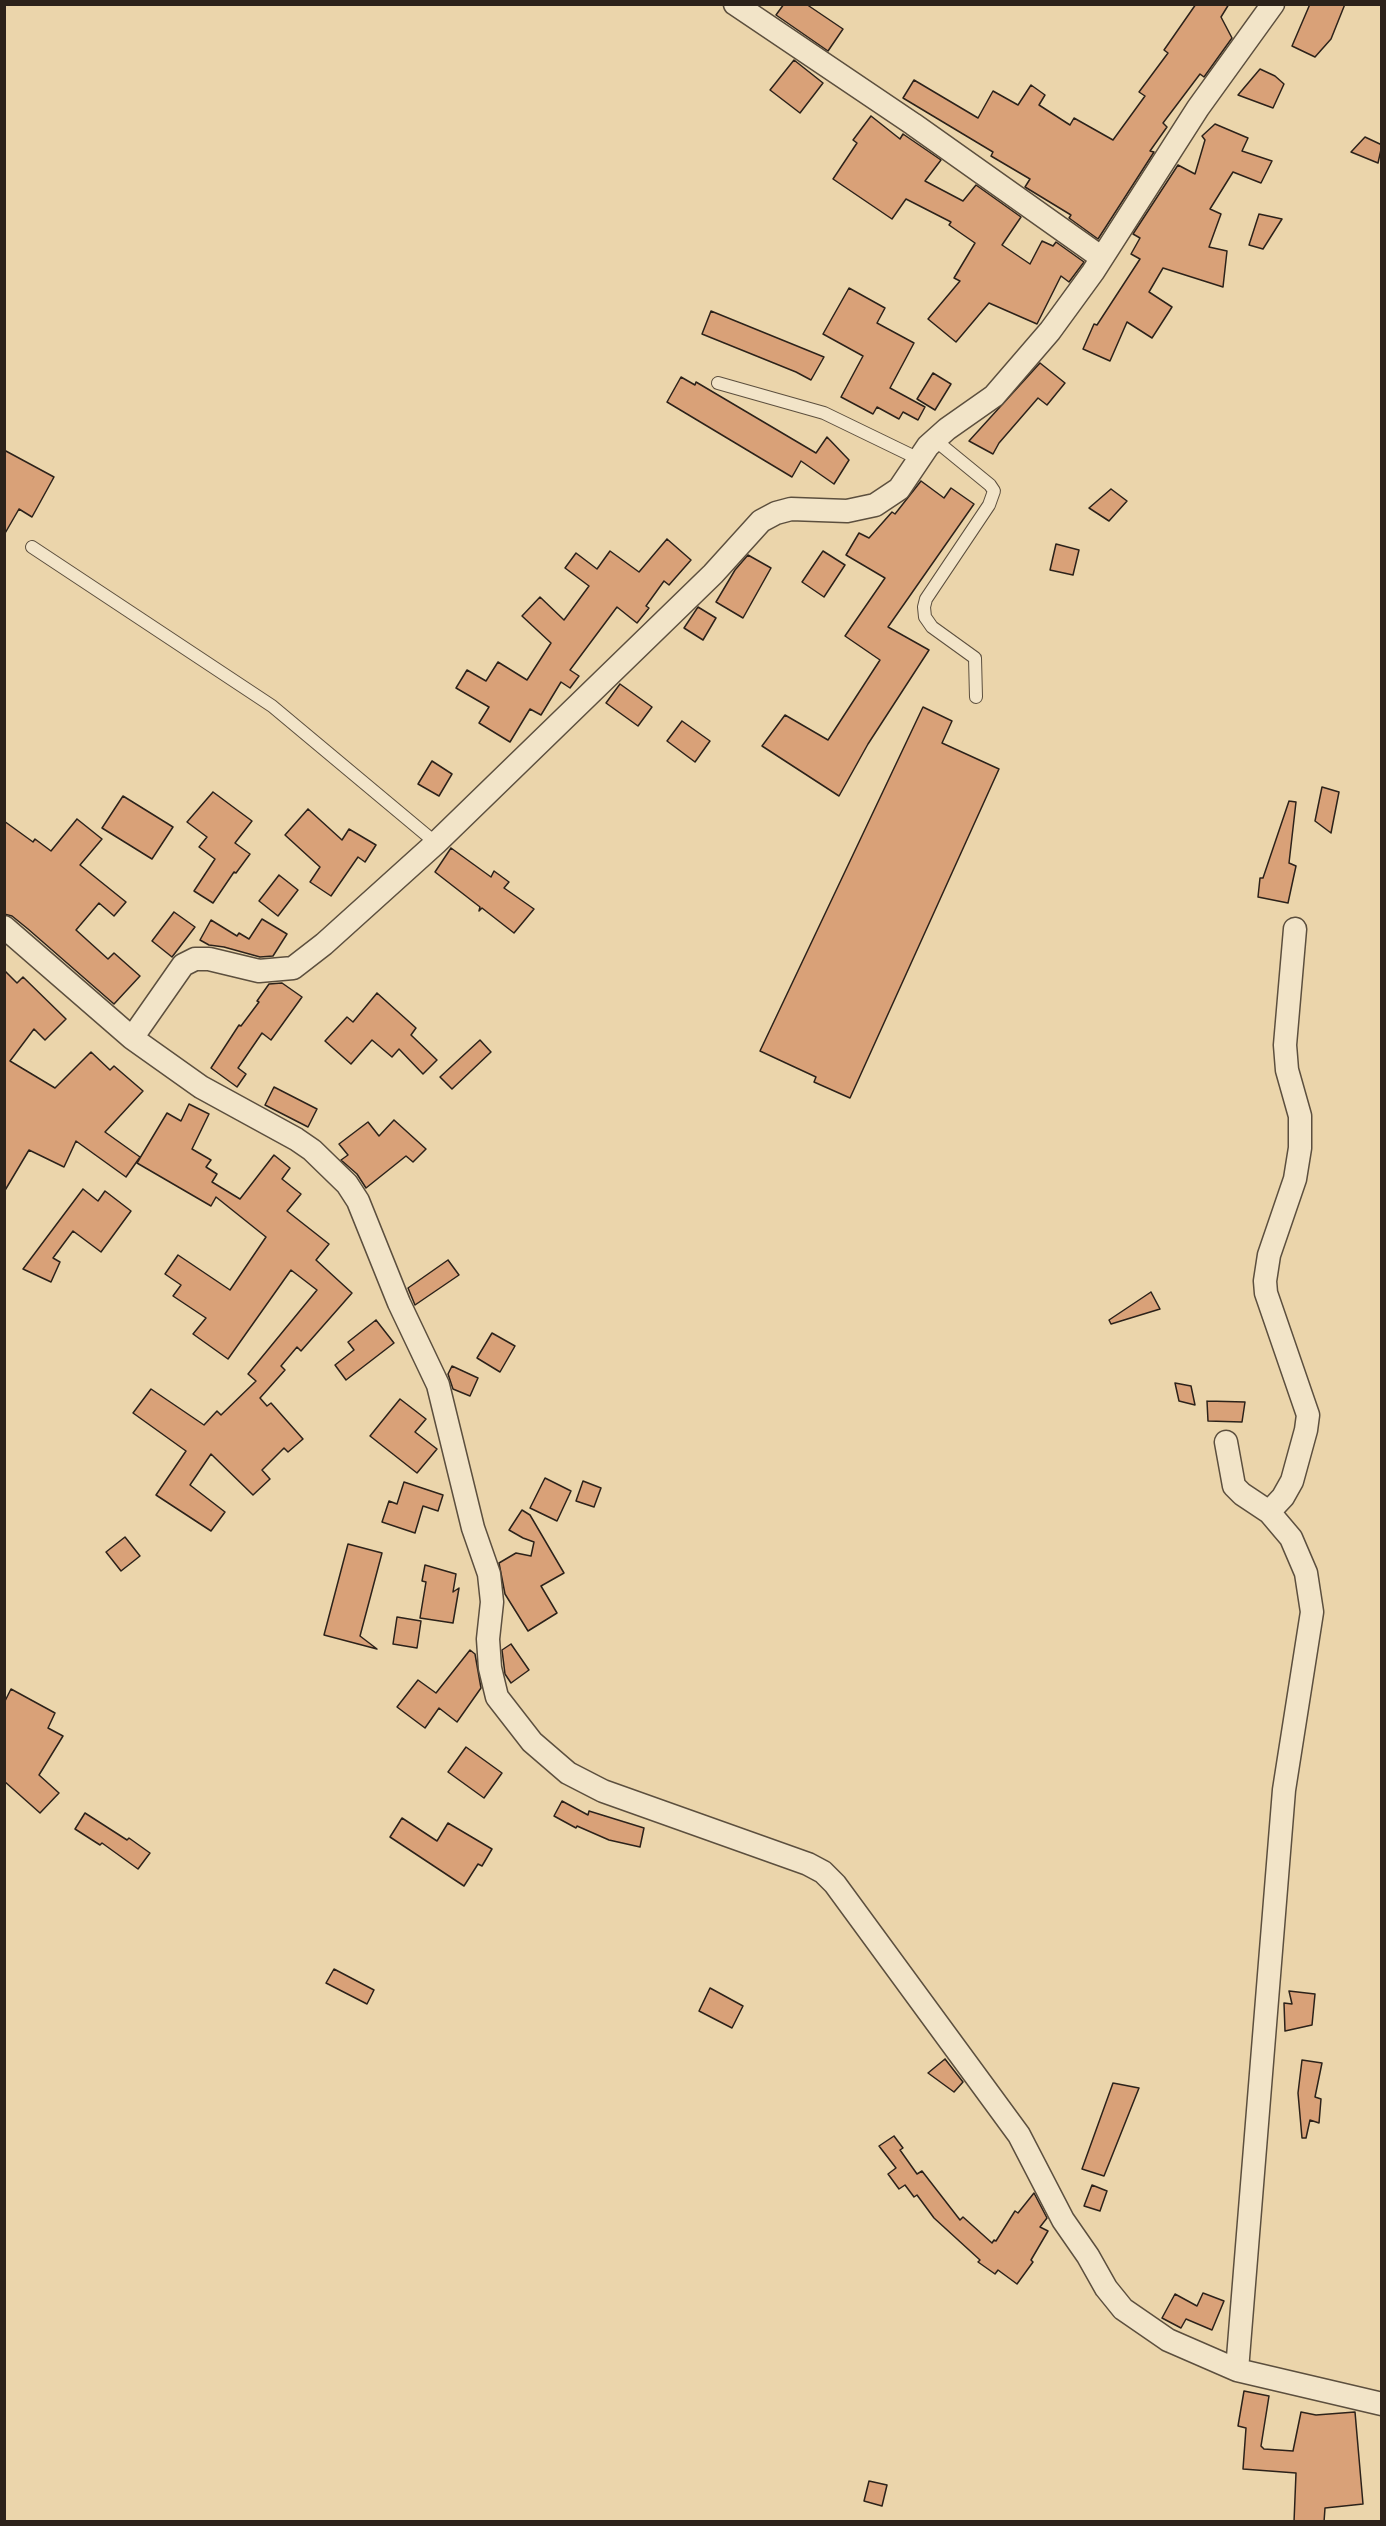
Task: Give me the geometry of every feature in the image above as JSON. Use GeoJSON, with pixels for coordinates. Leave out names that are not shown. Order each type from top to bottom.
{"type":"FeatureCollection","features":[{"type":"Feature","properties":{"kind":"street"},"geometry":{"type":"LineString","coordinates":[[735,4],[913,124],[1102,258]]}},
{"type":"Feature","properties":{"kind":"street"},"geometry":{"type":"LineString","coordinates":[[132,1038],[183,965],[195,959],[209,958],[259,971],[293,968],[324,944],[436,843],[713,574],[761,521],[776,513],[791,509],[847,511],[875,505],[898,489],[935,440],[994,396],[1050,331],[1102,258],[1198,108],[1273,4]]}},
{"type":"Feature","properties":{"kind":"street"},"geometry":{"type":"LineString","coordinates":[[4,927],[132,1038],[201,1087],[296,1139],[312,1150],[347,1184],[358,1201],[399,1303],[438,1384],[473,1528],[489,1574],[492,1602],[488,1639],[490,1668],[497,1696],[532,1742],[568,1773],[603,1791],[808,1864],[823,1872],[835,1884],[1019,2135],[1063,2220],[1088,2256],[1106,2288],[1123,2309],[1168,2340],[1237,2370],[1382,2404]]}},
{"type":"Feature","properties":{"kind":"street"},"geometry":{"type":"LineString","coordinates":[[1269,1512],[1283,1497],[1292,1481],[1308,1415],[1266,1293],[1265,1281],[1269,1255],[1295,1179],[1300,1148],[1300,1116],[1287,1070],[1285,1045],[1295,929]]}},
{"type":"Feature","properties":{"kind":"street"},"geometry":{"type":"LineString","coordinates":[[1227,1442],[1234,1486],[1269,1512],[1291,1538],[1306,1573],[1312,1612],[1284,1790],[1237,2370]]}},
{"type":"Feature","properties":{"kind":"lane"},"geometry":{"type":"LineString","coordinates":[[718,382],[824,413],[919,459]]}},
{"type":"Feature","properties":{"kind":"lane"},"geometry":{"type":"LineString","coordinates":[[935,440],[990,484],[994,491],[989,505],[926,599],[924,607],[925,617],[932,627],[975,658],[976,698]]}},
{"type":"Feature","properties":{"kind":"lane"},"geometry":{"type":"LineString","coordinates":[[32,547],[272,706],[436,843]]}},
{"type":"Feature","properties":{"kind":"building"},"geometry":{"type":"Polygon","coordinates":[[[784,4],[806,4],[843,29],[828,51],[776,15],[784,4]]]}},
{"type":"Feature","properties":{"kind":"building"},"geometry":{"type":"Polygon","coordinates":[[[1196,4],[1229,4],[1221,17],[1232,38],[1204,77],[1200,74],[1163,123],[1167,127],[1150,151],[1154,152],[1098,239],[1069,218],[1071,215],[1025,187],[1030,179],[991,156],[993,152],[903,98],[914,80],[978,118],[993,91],[1018,105],[1031,85],[1045,95],[1039,105],[1070,125],[1074,118],[1113,140],[1145,96],[1139,92],[1168,53],[1164,50],[1196,4]]]}},
{"type":"Feature","properties":{"kind":"building"},"geometry":{"type":"Polygon","coordinates":[[[1310,4],[1345,4],[1331,39],[1315,57],[1292,46],[1310,4]]]}},
{"type":"Feature","properties":{"kind":"building"},"geometry":{"type":"Polygon","coordinates":[[[794,60],[823,83],[800,113],[770,90],[794,60]]]}},
{"type":"Feature","properties":{"kind":"building"},"geometry":{"type":"Polygon","coordinates":[[[1260,69],[1275,76],[1284,84],[1273,108],[1238,95],[1260,69]]]}},
{"type":"Feature","properties":{"kind":"building"},"geometry":{"type":"Polygon","coordinates":[[[871,116],[900,139],[903,134],[941,160],[925,181],[963,201],[976,185],[1021,217],[1002,245],[1030,264],[1042,241],[1053,246],[1056,242],[1084,262],[1069,282],[1061,276],[1037,324],[989,303],[956,342],[928,319],[960,281],[954,278],[975,243],[949,225],[951,222],[906,199],[892,219],[833,179],[857,143],[853,140],[871,116]]]}},
{"type":"Feature","properties":{"kind":"building"},"geometry":{"type":"Polygon","coordinates":[[[1215,124],[1248,138],[1242,151],[1272,161],[1261,183],[1233,172],[1210,209],[1221,214],[1209,247],[1227,251],[1223,287],[1163,268],[1149,292],[1172,307],[1152,338],[1127,322],[1110,361],[1083,349],[1094,324],[1097,325],[1140,259],[1131,254],[1140,238],[1133,234],[1178,165],[1195,174],[1205,140],[1202,136],[1215,124]]]}},
{"type":"Feature","properties":{"kind":"building"},"geometry":{"type":"Polygon","coordinates":[[[1365,137],[1382,145],[1378,163],[1351,152],[1365,137]]]}},
{"type":"Feature","properties":{"kind":"building"},"geometry":{"type":"Polygon","coordinates":[[[1259,214],[1282,219],[1263,249],[1249,245],[1259,214]]]}},
{"type":"Feature","properties":{"kind":"building"},"geometry":{"type":"Polygon","coordinates":[[[849,288],[885,308],[877,323],[914,343],[890,388],[925,407],[918,420],[903,412],[899,419],[877,407],[873,414],[841,397],[863,356],[823,334],[849,288]]]}},
{"type":"Feature","properties":{"kind":"building"},"geometry":{"type":"Polygon","coordinates":[[[711,311],[824,357],[811,380],[702,334],[711,311]]]}},
{"type":"Feature","properties":{"kind":"building"},"geometry":{"type":"Polygon","coordinates":[[[1040,363],[1065,383],[1047,405],[1038,398],[999,443],[993,454],[969,441],[1040,363]]]}},
{"type":"Feature","properties":{"kind":"building"},"geometry":{"type":"Polygon","coordinates":[[[933,373],[951,384],[935,410],[917,399],[933,373]]]}},
{"type":"Feature","properties":{"kind":"building"},"geometry":{"type":"Polygon","coordinates":[[[681,377],[695,385],[696,382],[816,453],[827,437],[849,460],[834,484],[801,461],[792,477],[667,402],[681,377]]]}},
{"type":"Feature","properties":{"kind":"building"},"geometry":{"type":"Polygon","coordinates":[[[4,450],[54,477],[32,517],[19,509],[4,535],[4,450]]]}},
{"type":"Feature","properties":{"kind":"building"},"geometry":{"type":"Polygon","coordinates":[[[921,481],[944,498],[951,488],[974,504],[888,627],[929,650],[868,744],[839,796],[762,746],[785,715],[828,740],[880,660],[845,636],[885,578],[846,555],[859,533],[869,538],[892,512],[895,514],[921,481]]]}},
{"type":"Feature","properties":{"kind":"building"},"geometry":{"type":"Polygon","coordinates":[[[1111,489],[1127,501],[1109,521],[1089,508],[1111,489]]]}},
{"type":"Feature","properties":{"kind":"building"},"geometry":{"type":"Polygon","coordinates":[[[667,539],[691,560],[669,585],[664,581],[646,606],[649,608],[637,623],[617,607],[570,670],[579,676],[570,688],[561,682],[541,715],[530,709],[510,742],[479,723],[489,707],[456,688],[467,670],[486,681],[498,662],[527,680],[551,643],[522,616],[540,597],[564,620],[589,586],[565,568],[576,553],[597,569],[610,551],[639,572],[667,539]]]}},
{"type":"Feature","properties":{"kind":"building"},"geometry":{"type":"Polygon","coordinates":[[[1056,544],[1079,550],[1073,575],[1050,570],[1056,544]]]}},
{"type":"Feature","properties":{"kind":"building"},"geometry":{"type":"Polygon","coordinates":[[[823,551],[845,565],[824,597],[802,582],[823,551]]]}},
{"type":"Feature","properties":{"kind":"building"},"geometry":{"type":"Polygon","coordinates":[[[748,555],[771,568],[743,618],[716,602],[735,570],[748,555]]]}},
{"type":"Feature","properties":{"kind":"building"},"geometry":{"type":"Polygon","coordinates":[[[698,607],[716,618],[703,640],[684,628],[698,607]]]}},
{"type":"Feature","properties":{"kind":"building"},"geometry":{"type":"Polygon","coordinates":[[[620,684],[652,707],[638,726],[606,703],[620,684]]]}},
{"type":"Feature","properties":{"kind":"building"},"geometry":{"type":"Polygon","coordinates":[[[923,707],[952,721],[942,743],[999,769],[850,1098],[814,1082],[816,1077],[760,1051],[923,707]]]}},
{"type":"Feature","properties":{"kind":"building"},"geometry":{"type":"Polygon","coordinates":[[[682,721],[710,741],[695,762],[667,741],[682,721]]]}},
{"type":"Feature","properties":{"kind":"building"},"geometry":{"type":"Polygon","coordinates":[[[432,761],[452,774],[439,796],[418,784],[432,761]]]}},
{"type":"Feature","properties":{"kind":"building"},"geometry":{"type":"Polygon","coordinates":[[[1322,787],[1339,792],[1331,833],[1315,821],[1322,787]]]}},
{"type":"Feature","properties":{"kind":"building"},"geometry":{"type":"Polygon","coordinates":[[[213,792],[252,821],[235,843],[250,854],[236,873],[234,872],[213,903],[194,891],[215,859],[199,847],[207,837],[187,822],[213,792]]]}},
{"type":"Feature","properties":{"kind":"building"},"geometry":{"type":"Polygon","coordinates":[[[123,796],[173,827],[152,859],[102,828],[123,796]]]}},
{"type":"Feature","properties":{"kind":"building"},"geometry":{"type":"Polygon","coordinates":[[[1289,801],[1296,802],[1289,863],[1296,866],[1288,903],[1258,897],[1260,878],[1263,878],[1289,801]]]}},
{"type":"Feature","properties":{"kind":"building"},"geometry":{"type":"Polygon","coordinates":[[[308,809],[342,840],[349,829],[376,845],[365,862],[358,857],[331,896],[310,882],[320,867],[285,835],[308,809]]]}},
{"type":"Feature","properties":{"kind":"building"},"geometry":{"type":"Polygon","coordinates":[[[77,819],[102,839],[80,865],[126,902],[114,916],[99,903],[76,930],[108,959],[114,953],[140,976],[114,1004],[28,929],[12,916],[4,914],[4,821],[33,842],[35,839],[51,851],[77,819]]]}},
{"type":"Feature","properties":{"kind":"building"},"geometry":{"type":"Polygon","coordinates":[[[451,848],[491,877],[494,871],[509,882],[504,888],[534,909],[514,933],[482,908],[479,911],[480,907],[435,872],[451,848]]]}},
{"type":"Feature","properties":{"kind":"building"},"geometry":{"type":"Polygon","coordinates":[[[279,875],[298,890],[278,916],[259,901],[279,875]]]}},
{"type":"Feature","properties":{"kind":"building"},"geometry":{"type":"Polygon","coordinates":[[[174,912],[195,927],[172,957],[152,941],[174,912]]]}},
{"type":"Feature","properties":{"kind":"building"},"geometry":{"type":"Polygon","coordinates":[[[262,919],[287,934],[273,956],[260,957],[209,945],[200,940],[211,920],[237,936],[239,933],[249,939],[262,919]]]}},
{"type":"Feature","properties":{"kind":"building"},"geometry":{"type":"Polygon","coordinates":[[[4,970],[17,983],[23,977],[66,1019],[45,1040],[34,1029],[10,1061],[55,1088],[91,1052],[110,1070],[114,1066],[143,1091],[105,1132],[140,1157],[126,1177],[76,1141],[64,1167],[29,1150],[4,1192],[4,970]]]}},
{"type":"Feature","properties":{"kind":"building"},"geometry":{"type":"Polygon","coordinates":[[[282,983],[302,997],[271,1040],[262,1033],[238,1068],[246,1074],[237,1087],[211,1068],[239,1025],[241,1026],[259,1002],[257,1001],[269,984],[282,983]]]}},
{"type":"Feature","properties":{"kind":"building"},"geometry":{"type":"Polygon","coordinates":[[[377,993],[416,1028],[411,1035],[437,1060],[423,1074],[399,1049],[392,1057],[372,1040],[351,1064],[325,1041],[347,1017],[353,1022],[377,993]]]}},
{"type":"Feature","properties":{"kind":"building"},"geometry":{"type":"Polygon","coordinates":[[[480,1040],[491,1052],[452,1089],[440,1077],[480,1040]]]}},
{"type":"Feature","properties":{"kind":"building"},"geometry":{"type":"Polygon","coordinates":[[[274,1087],[317,1109],[308,1127],[265,1105],[274,1087]]]}},
{"type":"Feature","properties":{"kind":"building"},"geometry":{"type":"Polygon","coordinates":[[[189,1104],[209,1114],[192,1149],[211,1160],[206,1167],[217,1174],[212,1182],[240,1199],[274,1155],[290,1168],[282,1179],[301,1194],[287,1211],[329,1244],[316,1260],[352,1293],[301,1351],[297,1347],[281,1366],[285,1370],[260,1398],[267,1406],[271,1403],[303,1439],[288,1452],[284,1448],[262,1470],[270,1479],[253,1495],[211,1454],[190,1485],[225,1512],[211,1531],[156,1495],[186,1451],[133,1413],[151,1389],[204,1425],[217,1411],[221,1415],[256,1381],[248,1374],[317,1290],[291,1270],[228,1359],[193,1334],[206,1318],[173,1296],[181,1285],[165,1274],[178,1255],[230,1290],[266,1237],[216,1197],[211,1206],[137,1163],[167,1113],[181,1121],[189,1104]]]}},
{"type":"Feature","properties":{"kind":"building"},"geometry":{"type":"Polygon","coordinates":[[[394,1120],[426,1149],[413,1162],[406,1156],[366,1188],[357,1174],[341,1160],[348,1155],[339,1144],[368,1122],[379,1136],[394,1120]]]}},
{"type":"Feature","properties":{"kind":"building"},"geometry":{"type":"Polygon","coordinates":[[[83,1189],[98,1201],[105,1191],[131,1211],[101,1252],[73,1231],[53,1258],[60,1262],[51,1282],[23,1269],[83,1189]]]}},
{"type":"Feature","properties":{"kind":"building"},"geometry":{"type":"Polygon","coordinates":[[[448,1260],[459,1275],[415,1305],[408,1288],[448,1260]]]}},
{"type":"Feature","properties":{"kind":"building"},"geometry":{"type":"Polygon","coordinates":[[[1151,1292],[1160,1309],[1111,1324],[1109,1320],[1151,1292]]]}},
{"type":"Feature","properties":{"kind":"building"},"geometry":{"type":"Polygon","coordinates":[[[376,1320],[394,1343],[346,1380],[335,1365],[354,1350],[348,1342],[376,1320]]]}},
{"type":"Feature","properties":{"kind":"building"},"geometry":{"type":"Polygon","coordinates":[[[492,1333],[515,1346],[500,1372],[477,1358],[492,1333]]]}},
{"type":"Feature","properties":{"kind":"building"},"geometry":{"type":"Polygon","coordinates":[[[452,1366],[478,1378],[470,1396],[453,1389],[448,1374],[452,1366]]]}},
{"type":"Feature","properties":{"kind":"building"},"geometry":{"type":"Polygon","coordinates":[[[1175,1383],[1191,1386],[1195,1405],[1179,1401],[1175,1383]]]}},
{"type":"Feature","properties":{"kind":"building"},"geometry":{"type":"Polygon","coordinates":[[[400,1399],[426,1419],[415,1432],[437,1449],[417,1473],[370,1436],[400,1399]]]}},
{"type":"Feature","properties":{"kind":"building"},"geometry":{"type":"Polygon","coordinates":[[[1207,1401],[1245,1402],[1242,1422],[1208,1421],[1207,1401]]]}},
{"type":"Feature","properties":{"kind":"building"},"geometry":{"type":"Polygon","coordinates":[[[545,1478],[571,1491],[557,1521],[530,1508],[545,1478]]]}},
{"type":"Feature","properties":{"kind":"building"},"geometry":{"type":"Polygon","coordinates":[[[583,1481],[601,1488],[594,1507],[576,1501],[583,1481]]]}},
{"type":"Feature","properties":{"kind":"building"},"geometry":{"type":"Polygon","coordinates":[[[404,1482],[443,1495],[438,1511],[423,1506],[415,1533],[382,1522],[389,1501],[397,1504],[404,1482]]]}},
{"type":"Feature","properties":{"kind":"building"},"geometry":{"type":"Polygon","coordinates":[[[522,1510],[530,1515],[564,1573],[541,1586],[557,1613],[528,1631],[505,1594],[499,1563],[516,1553],[531,1556],[534,1542],[509,1530],[522,1510]]]}},
{"type":"Feature","properties":{"kind":"building"},"geometry":{"type":"Polygon","coordinates":[[[125,1537],[140,1556],[121,1571],[106,1552],[125,1537]]]}},
{"type":"Feature","properties":{"kind":"building"},"geometry":{"type":"Polygon","coordinates":[[[348,1544],[382,1553],[360,1636],[377,1649],[324,1635],[348,1544]]]}},
{"type":"Feature","properties":{"kind":"building"},"geometry":{"type":"Polygon","coordinates":[[[425,1565],[456,1574],[453,1592],[459,1588],[453,1623],[420,1618],[426,1582],[422,1581],[425,1565]]]}},
{"type":"Feature","properties":{"kind":"building"},"geometry":{"type":"Polygon","coordinates":[[[397,1617],[421,1621],[417,1648],[393,1644],[397,1617]]]}},
{"type":"Feature","properties":{"kind":"building"},"geometry":{"type":"Polygon","coordinates":[[[511,1644],[529,1670],[511,1683],[505,1674],[502,1650],[511,1644]]]}},
{"type":"Feature","properties":{"kind":"building"},"geometry":{"type":"Polygon","coordinates":[[[470,1650],[475,1654],[481,1688],[457,1722],[439,1708],[425,1728],[397,1707],[418,1680],[436,1693],[470,1650]]]}},
{"type":"Feature","properties":{"kind":"building"},"geometry":{"type":"Polygon","coordinates":[[[11,1689],[55,1713],[48,1728],[63,1736],[39,1775],[59,1793],[40,1813],[4,1781],[5,1701],[11,1689]]]}},
{"type":"Feature","properties":{"kind":"building"},"geometry":{"type":"Polygon","coordinates":[[[466,1747],[502,1773],[484,1798],[448,1772],[466,1747]]]}},
{"type":"Feature","properties":{"kind":"building"},"geometry":{"type":"Polygon","coordinates":[[[562,1801],[588,1815],[589,1811],[644,1828],[640,1847],[609,1840],[577,1826],[576,1828],[554,1816],[562,1801]]]}},
{"type":"Feature","properties":{"kind":"building"},"geometry":{"type":"Polygon","coordinates":[[[85,1813],[150,1853],[138,1869],[102,1843],[100,1845],[75,1829],[85,1813]]]}},
{"type":"Feature","properties":{"kind":"building"},"geometry":{"type":"Polygon","coordinates":[[[402,1818],[437,1841],[448,1823],[492,1849],[482,1866],[478,1864],[464,1886],[390,1837],[402,1818]]]}},
{"type":"Feature","properties":{"kind":"building"},"geometry":{"type":"Polygon","coordinates":[[[334,1969],[374,1990],[367,2004],[326,1983],[334,1969]]]}},
{"type":"Feature","properties":{"kind":"building"},"geometry":{"type":"Polygon","coordinates":[[[710,1988],[743,2006],[732,2028],[699,2011],[710,1988]]]}},
{"type":"Feature","properties":{"kind":"building"},"geometry":{"type":"Polygon","coordinates":[[[1289,1991],[1315,1994],[1312,2025],[1285,2031],[1284,2003],[1292,2004],[1289,1991]]]}},
{"type":"Feature","properties":{"kind":"building"},"geometry":{"type":"Polygon","coordinates":[[[945,2059],[963,2082],[954,2092],[928,2073],[945,2059]]]}},
{"type":"Feature","properties":{"kind":"building"},"geometry":{"type":"Polygon","coordinates":[[[1302,2060],[1322,2063],[1315,2097],[1321,2099],[1319,2123],[1310,2120],[1306,2138],[1302,2138],[1298,2093],[1302,2060]]]}},
{"type":"Feature","properties":{"kind":"building"},"geometry":{"type":"Polygon","coordinates":[[[1113,2083],[1139,2088],[1104,2176],[1082,2169],[1113,2083]]]}},
{"type":"Feature","properties":{"kind":"building"},"geometry":{"type":"Polygon","coordinates":[[[894,2136],[903,2148],[900,2150],[917,2174],[922,2171],[960,2220],[963,2217],[992,2243],[996,2241],[1015,2211],[1018,2213],[1034,2193],[1047,2218],[1040,2227],[1048,2231],[1031,2260],[1033,2262],[1017,2284],[998,2270],[995,2274],[978,2262],[980,2260],[934,2218],[917,2195],[914,2197],[905,2185],[899,2189],[888,2174],[896,2168],[879,2146],[894,2136]]]}},
{"type":"Feature","properties":{"kind":"building"},"geometry":{"type":"Polygon","coordinates":[[[1092,2185],[1107,2191],[1100,2211],[1084,2206],[1092,2185]]]}},
{"type":"Feature","properties":{"kind":"building"},"geometry":{"type":"Polygon","coordinates":[[[1203,2293],[1224,2301],[1212,2330],[1186,2319],[1181,2328],[1162,2318],[1175,2294],[1197,2306],[1203,2293]]]}},
{"type":"Feature","properties":{"kind":"building"},"geometry":{"type":"Polygon","coordinates":[[[1244,2391],[1269,2396],[1261,2446],[1264,2449],[1293,2451],[1301,2412],[1316,2415],[1355,2412],[1363,2504],[1325,2508],[1324,2522],[1294,2522],[1296,2473],[1243,2469],[1246,2428],[1238,2426],[1244,2391]]]}},
{"type":"Feature","properties":{"kind":"building"},"geometry":{"type":"Polygon","coordinates":[[[869,2481],[887,2485],[882,2506],[864,2501],[869,2481]]]}}]}
